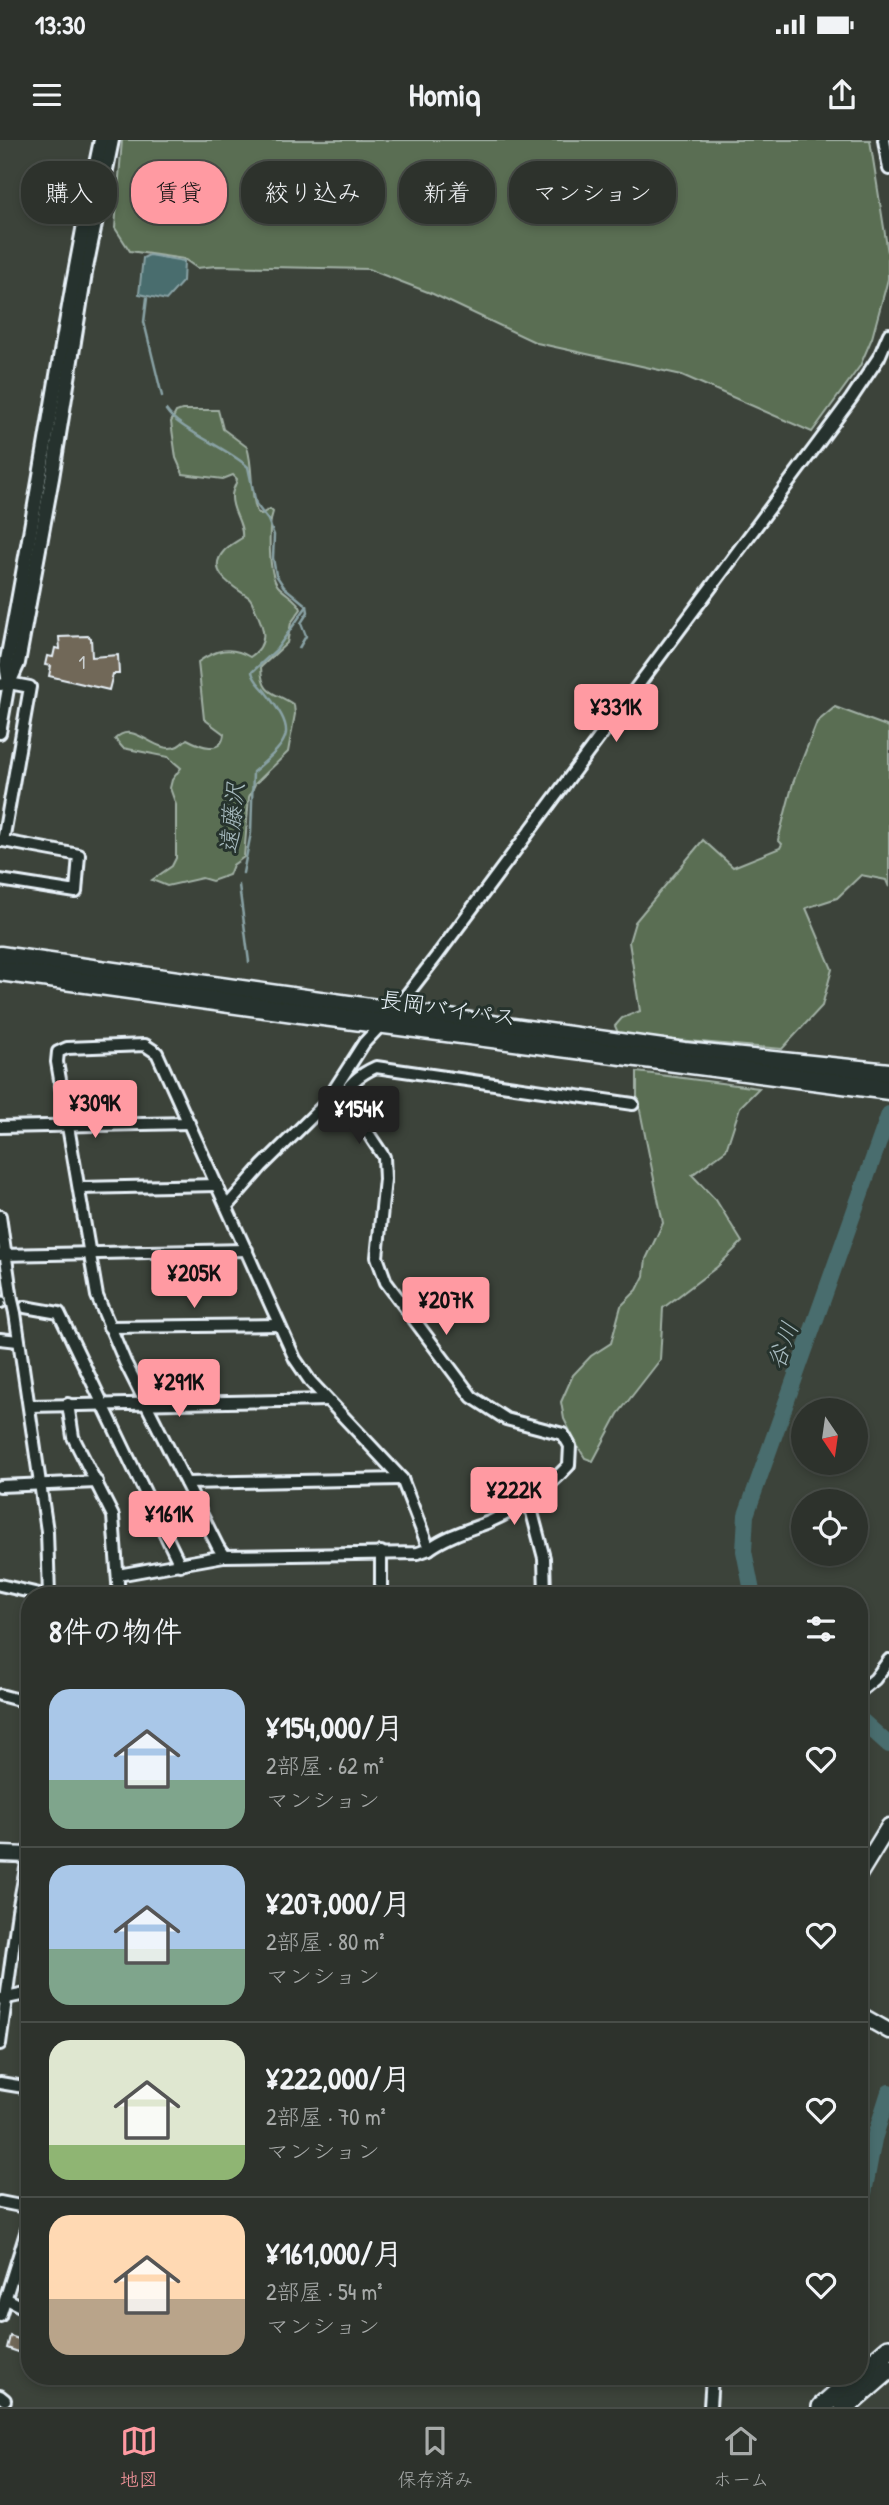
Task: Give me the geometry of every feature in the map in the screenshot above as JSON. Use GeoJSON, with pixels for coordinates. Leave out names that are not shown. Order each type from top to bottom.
{"type":"FeatureCollection","features":[{"type":"Feature","properties":{"kind":"highway","name":"長岡バイパス"},"geometry":{"type":"LineString","coordinates":[[0,956],[388,1016]]}},
{"type":"Feature","properties":{"kind":"highway","name":"長岡バイパス"},"geometry":{"type":"LineString","coordinates":[[0,971],[388,1016],[886,1081]]}},
{"type":"Feature","properties":{"kind":"highway"},"geometry":{"type":"LineString","coordinates":[[822,2407],[852,2385]]}},
{"type":"Feature","properties":{"kind":"highway"},"geometry":{"type":"LineString","coordinates":[[845,2407],[862,2385]]}},
{"type":"Feature","properties":{"kind":"main road"},"geometry":{"type":"LineString","coordinates":[[868,1860],[889,1826]]}},
{"type":"Feature","properties":{"kind":"main road"},"geometry":{"type":"LineString","coordinates":[[0,1854],[21,1853]]}},
{"type":"Feature","properties":{"kind":"main road"},"geometry":{"type":"LineString","coordinates":[[868,2019],[889,2031]]}},
{"type":"Feature","properties":{"kind":"street"},"geometry":{"type":"LineString","coordinates":[[0,733],[6,666],[32,533],[76,255],[101,140]]}},
{"type":"Feature","properties":{"kind":"street"},"geometry":{"type":"LineString","coordinates":[[4,684],[18,663],[52,478],[85,273],[112,140]]}},
{"type":"Feature","properties":{"kind":"street"},"geometry":{"type":"LineString","coordinates":[[884,140],[889,169]]}},
{"type":"Feature","properties":{"kind":"street"},"geometry":{"type":"LineString","coordinates":[[335,1098],[364,1043],[388,1016],[593,749],[851,399],[879,357],[889,334]]}},
{"type":"Feature","properties":{"kind":"street"},"geometry":{"type":"LineString","coordinates":[[0,880],[76,892],[79,855],[1,841],[30,687],[4,684]]}},
{"type":"Feature","properties":{"kind":"street"},"geometry":{"type":"LineString","coordinates":[[224,1556],[146,1403],[97,1296],[57,1062],[61,1049],[145,1045],[157,1053],[295,1359],[327,1400],[402,1479],[429,1549]]}},
{"type":"Feature","properties":{"kind":"street"},"geometry":{"type":"LineString","coordinates":[[227,1206],[361,1073],[376,1067],[633,1104]]}},
{"type":"Feature","properties":{"kind":"street"},"geometry":{"type":"LineString","coordinates":[[118,1575],[224,1556],[418,1553],[529,1501],[540,1494],[569,1465],[570,1446],[563,1434],[506,1419],[472,1397],[386,1282],[377,1257],[385,1180],[384,1157],[376,1142],[335,1098]]}},
{"type":"Feature","properties":{"kind":"street"},"geometry":{"type":"LineString","coordinates":[[0,1127],[189,1123]]}},
{"type":"Feature","properties":{"kind":"street"},"geometry":{"type":"LineString","coordinates":[[79,1188],[217,1185]]}},
{"type":"Feature","properties":{"kind":"street"},"geometry":{"type":"LineString","coordinates":[[0,1216],[4,1301],[15,1313],[47,1531],[48,1587]]}},
{"type":"Feature","properties":{"kind":"street"},"geometry":{"type":"LineString","coordinates":[[3,1255],[247,1250]]}},
{"type":"Feature","properties":{"kind":"street"},"geometry":{"type":"LineString","coordinates":[[25,1307],[59,1313],[180,1565]]}},
{"type":"Feature","properties":{"kind":"street"},"geometry":{"type":"LineString","coordinates":[[109,1327],[279,1325]]}},
{"type":"Feature","properties":{"kind":"street"},"geometry":{"type":"LineString","coordinates":[[0,1339],[18,1341]]}},
{"type":"Feature","properties":{"kind":"street"},"geometry":{"type":"LineString","coordinates":[[29,1406],[327,1400]]}},
{"type":"Feature","properties":{"kind":"street"},"geometry":{"type":"LineString","coordinates":[[68,1404],[73,1437],[113,1516],[119,1587]]}},
{"type":"Feature","properties":{"kind":"street"},"geometry":{"type":"LineString","coordinates":[[186,1483],[402,1479]]}},
{"type":"Feature","properties":{"kind":"street"},"geometry":{"type":"LineString","coordinates":[[0,1486],[97,1482]]}},
{"type":"Feature","properties":{"kind":"street"},"geometry":{"type":"LineString","coordinates":[[529,1501],[544,1558],[545,1587]]}},
{"type":"Feature","properties":{"kind":"street"},"geometry":{"type":"LineString","coordinates":[[381,1552],[382,1587]]}},
{"type":"Feature","properties":{"kind":"street"},"geometry":{"type":"LineString","coordinates":[[0,1585],[21,1590]]}},
{"type":"Feature","properties":{"kind":"street"},"geometry":{"type":"LineString","coordinates":[[868,1685],[889,1660]]}},
{"type":"Feature","properties":{"kind":"street"},"geometry":{"type":"LineString","coordinates":[[0,1695],[21,1701]]}},
{"type":"Feature","properties":{"kind":"street"},"geometry":{"type":"LineString","coordinates":[[0,2044],[3,1998],[21,1897]]}},
{"type":"Feature","properties":{"kind":"street"},"geometry":{"type":"LineString","coordinates":[[3,1998],[21,1995]]}},
{"type":"Feature","properties":{"kind":"street"},"geometry":{"type":"LineString","coordinates":[[0,2083],[21,2086]]}},
{"type":"Feature","properties":{"kind":"street"},"geometry":{"type":"LineString","coordinates":[[0,2203],[21,2206]]}},
{"type":"Feature","properties":{"kind":"street"},"geometry":{"type":"LineString","coordinates":[[0,2316],[21,2251]]}},
{"type":"Feature","properties":{"kind":"street"},"geometry":{"type":"LineString","coordinates":[[7,2299],[21,2306]]}},
{"type":"Feature","properties":{"kind":"street"},"geometry":{"type":"LineString","coordinates":[[710,2407],[711,2385]]}},
{"type":"Feature","properties":{"kind":"green space"},"geometry":{"type":"Polygon","coordinates":[[[122,140],[870,140],[888,253],[888,279],[872,338],[860,366],[812,432],[682,375],[537,343],[433,294],[368,269],[216,266],[197,268],[184,259],[130,251],[115,228],[122,140]]]}},
{"type":"Feature","properties":{"kind":"green space"},"geometry":{"type":"Polygon","coordinates":[[[218,410],[223,429],[247,447],[257,512],[261,514],[270,509],[273,512],[270,550],[275,580],[301,609],[291,623],[287,643],[261,667],[267,689],[294,705],[295,714],[288,752],[255,784],[249,797],[244,857],[233,865],[229,875],[212,881],[202,878],[167,886],[152,880],[172,866],[176,858],[176,805],[170,788],[172,780],[181,768],[168,757],[123,748],[115,739],[130,733],[162,747],[178,746],[187,739],[204,746],[219,745],[224,734],[204,719],[198,662],[223,650],[236,651],[250,657],[263,641],[261,622],[251,600],[224,578],[218,566],[224,551],[242,538],[232,501],[237,479],[233,475],[223,479],[183,474],[176,458],[171,422],[176,412],[218,410]]]}},
{"type":"Feature","properties":{"kind":"green space"},"geometry":{"type":"Polygon","coordinates":[[[835,707],[889,727],[889,887],[886,880],[861,875],[837,898],[806,908],[832,969],[822,1006],[782,1049],[619,1035],[615,1026],[622,1018],[640,1011],[629,942],[635,922],[703,840],[733,867],[780,848],[782,844],[778,840],[793,783],[817,722],[835,707]]]}},
{"type":"Feature","properties":{"kind":"green space"},"geometry":{"type":"Polygon","coordinates":[[[637,1072],[759,1088],[740,1107],[726,1150],[692,1175],[716,1200],[742,1242],[717,1267],[663,1308],[660,1360],[618,1414],[593,1461],[585,1458],[577,1445],[564,1419],[561,1402],[573,1375],[591,1356],[611,1343],[621,1306],[637,1290],[644,1276],[646,1259],[663,1223],[637,1096],[637,1072]]]}},
{"type":"Feature","properties":{"kind":"water"},"geometry":{"type":"Polygon","coordinates":[[[149,255],[184,261],[183,281],[166,300],[139,294],[143,258],[149,255]]]}},
{"type":"Feature","properties":{"kind":"building"},"geometry":{"type":"Polygon","coordinates":[[[59,637],[91,638],[92,657],[118,655],[119,674],[113,674],[109,690],[49,676],[51,666],[45,665],[47,656],[53,657],[55,648],[60,649],[59,637]]]}},
{"type":"Feature","properties":{"kind":"building"},"geometry":{"type":"Polygon","coordinates":[[[10,2336],[21,2340],[21,2353],[7,2348],[10,2336]]]}},
{"type":"Feature","properties":{"kind":"waterway","name":"遠藤沢"},"geometry":{"type":"LineString","coordinates":[[147,298],[144,322],[162,396]]}},
{"type":"Feature","properties":{"kind":"waterway","name":"遠藤沢"},"geometry":{"type":"LineString","coordinates":[[166,410],[181,425],[248,467],[256,504],[268,520],[274,535],[273,558],[276,575],[284,587],[307,606],[276,650],[252,672],[282,716],[286,734],[277,750],[253,772],[251,833],[243,873]]}},
{"type":"Feature","properties":{"kind":"waterway"},"geometry":{"type":"LineString","coordinates":[[299,648],[306,636],[301,623],[308,612],[307,606]]}},
{"type":"Feature","properties":{"kind":"waterway","name":"遠藤沢"},"geometry":{"type":"LineString","coordinates":[[239,885],[249,962]]}},
{"type":"Feature","properties":{"kind":"waterway","name":"谷川"},"geometry":{"type":"LineString","coordinates":[[751,1587],[744,1551],[746,1515],[889,1114]]}},
{"type":"Feature","properties":{"kind":"waterway","name":"谷川"},"geometry":{"type":"LineString","coordinates":[[868,1726],[889,1745]]}},
{"type":"Feature","properties":{"kind":"waterway"},"geometry":{"type":"LineString","coordinates":[[868,2171],[874,2139],[889,2092]]}}]}
